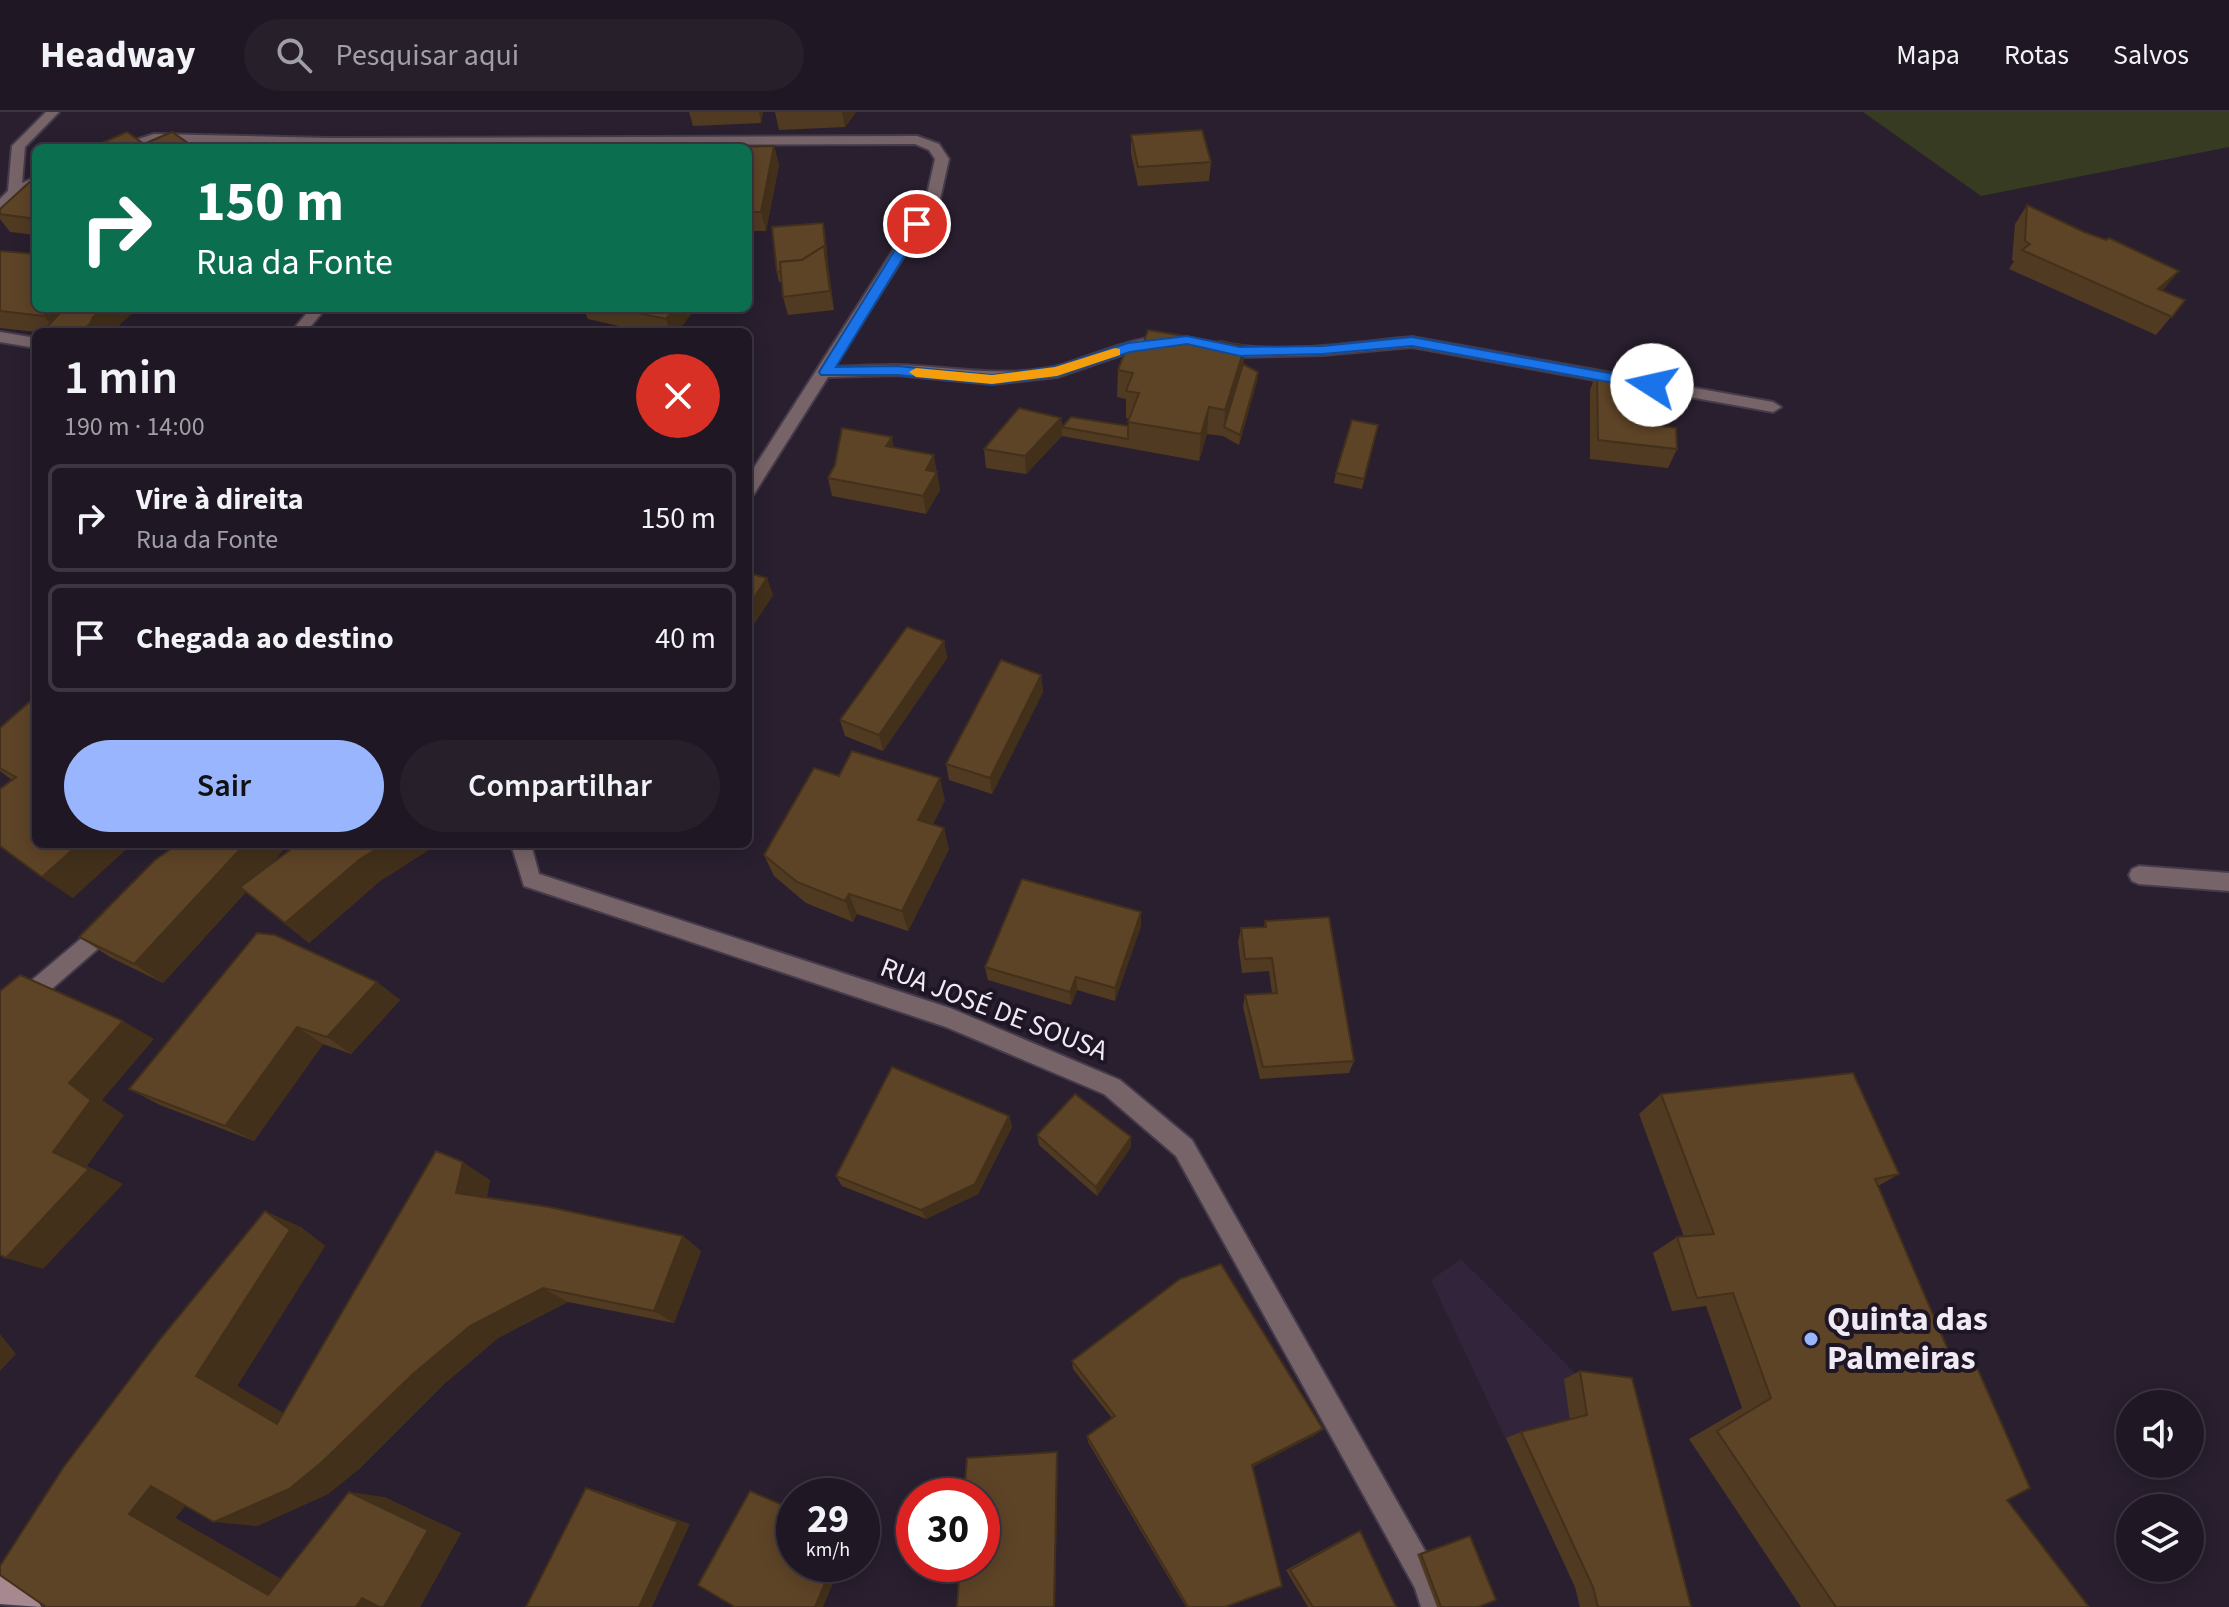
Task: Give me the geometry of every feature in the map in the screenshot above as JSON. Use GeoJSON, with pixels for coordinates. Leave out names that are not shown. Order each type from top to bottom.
{"type":"FeatureCollection","features":[{"type":"Feature","properties":{"kind":"main road"},"geometry":{"type":"LineString","coordinates":[[0,1588],[27,1607]]}},
{"type":"Feature","properties":{"kind":"street"},"geometry":{"type":"LineString","coordinates":[[15,192],[19,146],[52,112]]}},
{"type":"Feature","properties":{"kind":"street"},"geometry":{"type":"LineString","coordinates":[[132,144],[154,138],[329,142],[917,140],[934,147],[942,159],[933,199],[826,372],[752,484]]}},
{"type":"Feature","properties":{"kind":"street"},"geometry":{"type":"LineString","coordinates":[[0,206],[15,192],[32,183]]}},
{"type":"Feature","properties":{"kind":"street"},"geometry":{"type":"LineString","coordinates":[[302,328],[316,312]]}},
{"type":"Feature","properties":{"kind":"street"},"geometry":{"type":"LineString","coordinates":[[0,337],[32,342]]}},
{"type":"Feature","properties":{"kind":"street"},"geometry":{"type":"LineString","coordinates":[[826,372],[897,370],[992,379],[1057,372],[1128,347],[1193,342],[1240,352],[1323,350],[1412,342],[1773,407]]}},
{"type":"Feature","properties":{"kind":"street","name":"RUA JOSÉ DE SOUSA"},"geometry":{"type":"LineString","coordinates":[[522,848],[531,880],[950,1018],[1112,1087],[1184,1148],[1427,1582],[1435,1607]]}},
{"type":"Feature","properties":{"kind":"street"},"geometry":{"type":"LineString","coordinates":[[2139,875],[2229,882]]}},
{"type":"Feature","properties":{"kind":"street"},"geometry":{"type":"LineString","coordinates":[[0,1020],[123,915]]}},
{"type":"Feature","properties":{"kind":"shaded area"},"geometry":{"type":"Polygon","coordinates":[[[1461,1259],[1584,1382],[1580,1607],[1575,1587],[1431,1280],[1461,1259]]]}},
{"type":"Feature","properties":{"kind":"green space"},"geometry":{"type":"Polygon","coordinates":[[[1863,112],[2229,112],[2229,147],[1981,196],[1863,112]]]}},
{"type":"Feature","properties":{"kind":"building"},"geometry":{"type":"Polygon","coordinates":[[[1202,130],[1211,162],[1138,167],[1131,135],[1202,130]]]}},
{"type":"Feature","properties":{"kind":"building"},"geometry":{"type":"Polygon","coordinates":[[[127,132],[144,144],[99,144],[127,132]]]}},
{"type":"Feature","properties":{"kind":"building"},"geometry":{"type":"Polygon","coordinates":[[[172,132],[189,144],[144,144],[172,132]]]}},
{"type":"Feature","properties":{"kind":"building"},"geometry":{"type":"Polygon","coordinates":[[[774,146],[761,212],[752,212],[752,147],[774,146]]]}},
{"type":"Feature","properties":{"kind":"building"},"geometry":{"type":"Polygon","coordinates":[[[32,180],[32,218],[0,214],[0,209],[32,180]]]}},
{"type":"Feature","properties":{"kind":"building"},"geometry":{"type":"Polygon","coordinates":[[[2027,205],[2179,271],[2158,289],[2185,300],[2172,317],[2022,250],[2030,244],[2025,241],[2027,205]]]}},
{"type":"Feature","properties":{"kind":"building"},"geometry":{"type":"Polygon","coordinates":[[[823,223],[826,255],[824,246],[802,260],[780,262],[781,272],[777,272],[772,227],[823,223]]]}},
{"type":"Feature","properties":{"kind":"building"},"geometry":{"type":"Polygon","coordinates":[[[824,246],[830,291],[783,297],[780,262],[802,260],[824,246]]]}},
{"type":"Feature","properties":{"kind":"building"},"geometry":{"type":"Polygon","coordinates":[[[0,251],[32,254],[32,312],[46,312],[44,316],[0,311],[0,251]]]}},
{"type":"Feature","properties":{"kind":"building"},"geometry":{"type":"Polygon","coordinates":[[[61,312],[99,312],[84,328],[46,328],[61,312]]]}},
{"type":"Feature","properties":{"kind":"building"},"geometry":{"type":"Polygon","coordinates":[[[633,312],[672,312],[666,319],[633,312]]]}},
{"type":"Feature","properties":{"kind":"building"},"geometry":{"type":"Polygon","coordinates":[[[1148,330],[1245,346],[1225,410],[1209,407],[1201,434],[1128,422],[1139,393],[1126,391],[1133,373],[1118,370],[1128,344],[1142,347],[1148,330]]]}},
{"type":"Feature","properties":{"kind":"building"},"geometry":{"type":"Polygon","coordinates":[[[1243,364],[1258,372],[1240,435],[1224,427],[1243,364]]]}},
{"type":"Feature","properties":{"kind":"building"},"geometry":{"type":"Polygon","coordinates":[[[1597,371],[1646,376],[1648,424],[1676,428],[1677,449],[1598,440],[1597,371]]]}},
{"type":"Feature","properties":{"kind":"building"},"geometry":{"type":"Polygon","coordinates":[[[1019,408],[1061,418],[1025,456],[984,449],[1019,408]]]}},
{"type":"Feature","properties":{"kind":"building"},"geometry":{"type":"Polygon","coordinates":[[[1071,417],[1128,426],[1128,439],[1062,427],[1071,417]]]}},
{"type":"Feature","properties":{"kind":"building"},"geometry":{"type":"Polygon","coordinates":[[[1352,420],[1378,425],[1364,479],[1336,473],[1352,420]]]}},
{"type":"Feature","properties":{"kind":"building"},"geometry":{"type":"Polygon","coordinates":[[[842,428],[892,437],[886,446],[934,455],[926,470],[937,472],[923,496],[828,478],[835,465],[842,428]]]}},
{"type":"Feature","properties":{"kind":"building"},"geometry":{"type":"Polygon","coordinates":[[[752,574],[767,578],[752,601],[752,574]]]}},
{"type":"Feature","properties":{"kind":"building"},"geometry":{"type":"Polygon","coordinates":[[[907,627],[944,641],[879,735],[840,720],[907,627]]]}},
{"type":"Feature","properties":{"kind":"building"},"geometry":{"type":"Polygon","coordinates":[[[1001,660],[1041,675],[990,778],[946,764],[1001,660]]]}},
{"type":"Feature","properties":{"kind":"building"},"geometry":{"type":"Polygon","coordinates":[[[32,700],[32,848],[75,848],[42,877],[0,846],[0,789],[16,777],[0,768],[0,728],[32,700]]]}},
{"type":"Feature","properties":{"kind":"building"},"geometry":{"type":"Polygon","coordinates":[[[852,751],[940,778],[918,820],[944,828],[902,911],[849,894],[845,901],[797,882],[764,855],[814,768],[839,776],[852,751]]]}},
{"type":"Feature","properties":{"kind":"building"},"geometry":{"type":"Polygon","coordinates":[[[172,848],[241,848],[134,964],[79,937],[155,860],[172,848]]]}},
{"type":"Feature","properties":{"kind":"building"},"geometry":{"type":"Polygon","coordinates":[[[293,848],[378,848],[359,860],[285,923],[240,887],[293,848]]]}},
{"type":"Feature","properties":{"kind":"building"},"geometry":{"type":"Polygon","coordinates":[[[1022,879],[1141,912],[1115,988],[1076,977],[1070,992],[985,967],[1022,879]]]}},
{"type":"Feature","properties":{"kind":"building"},"geometry":{"type":"Polygon","coordinates":[[[1329,917],[1354,1061],[1263,1067],[1245,995],[1277,993],[1272,958],[1245,959],[1241,928],[1266,927],[1265,921],[1329,917]]]}},
{"type":"Feature","properties":{"kind":"building"},"geometry":{"type":"Polygon","coordinates":[[[257,933],[275,935],[377,982],[327,1037],[297,1027],[225,1126],[129,1089],[257,933]]]}},
{"type":"Feature","properties":{"kind":"building"},"geometry":{"type":"Polygon","coordinates":[[[20,975],[123,1021],[69,1083],[91,1100],[53,1152],[89,1169],[6,1258],[0,1255],[0,991],[20,975]]]}},
{"type":"Feature","properties":{"kind":"building"},"geometry":{"type":"Polygon","coordinates":[[[892,1067],[1009,1116],[975,1184],[921,1210],[836,1176],[892,1067]]]}},
{"type":"Feature","properties":{"kind":"building"},"geometry":{"type":"Polygon","coordinates":[[[1853,1073],[1899,1174],[1875,1179],[1954,1364],[1975,1363],[2030,1488],[2007,1500],[2089,1607],[1836,1607],[1717,1431],[1771,1398],[1733,1293],[1697,1298],[1677,1237],[1714,1234],[1661,1094],[1853,1073]]]}},
{"type":"Feature","properties":{"kind":"building"},"geometry":{"type":"Polygon","coordinates":[[[1075,1094],[1131,1137],[1096,1187],[1037,1135],[1075,1094]]]}},
{"type":"Feature","properties":{"kind":"building"},"geometry":{"type":"Polygon","coordinates":[[[436,1151],[463,1162],[456,1193],[549,1207],[683,1236],[654,1311],[543,1288],[470,1326],[413,1374],[322,1462],[289,1489],[214,1522],[151,1486],[129,1514],[268,1595],[349,1492],[428,1530],[384,1607],[362,1598],[356,1607],[46,1607],[0,1575],[0,1566],[63,1468],[161,1338],[265,1211],[290,1230],[196,1376],[277,1424],[436,1151]]]}},
{"type":"Feature","properties":{"kind":"building"},"geometry":{"type":"Polygon","coordinates":[[[1221,1264],[1323,1429],[1252,1465],[1282,1586],[1225,1607],[1188,1607],[1087,1436],[1115,1416],[1072,1361],[1180,1279],[1221,1264]]]}},
{"type":"Feature","properties":{"kind":"building"},"geometry":{"type":"Polygon","coordinates":[[[1580,1371],[1632,1378],[1691,1607],[1598,1607],[1593,1587],[1521,1432],[1587,1415],[1580,1371]]]}},
{"type":"Feature","properties":{"kind":"building"},"geometry":{"type":"Polygon","coordinates":[[[1057,1452],[1054,1607],[957,1607],[959,1582],[1000,1582],[1000,1478],[965,1478],[967,1458],[1057,1452]]]}},
{"type":"Feature","properties":{"kind":"building"},"geometry":{"type":"Polygon","coordinates":[[[586,1488],[678,1522],[639,1607],[526,1607],[586,1488]]]}},
{"type":"Feature","properties":{"kind":"building"},"geometry":{"type":"Polygon","coordinates":[[[750,1491],[776,1502],[776,1582],[825,1582],[815,1607],[735,1607],[698,1585],[750,1491]]]}},
{"type":"Feature","properties":{"kind":"building"},"geometry":{"type":"Polygon","coordinates":[[[1360,1531],[1396,1607],[1313,1607],[1290,1570],[1360,1531]]]}},
{"type":"Feature","properties":{"kind":"building"},"geometry":{"type":"Polygon","coordinates":[[[1470,1536],[1496,1600],[1478,1607],[1441,1607],[1421,1554],[1470,1536]]]}},
{"type":"Feature","properties":{"kind":"slow traffic"},"geometry":{"type":"LineString","coordinates":[[916,372],[992,379],[1057,372],[1115,352]]}},
{"type":"Feature","properties":{"kind":"place","name":"Quinta das Palmeiras"},"geometry":{"type":"Point","coordinates":[1811,1339]}},
{"type":"Feature","properties":{"kind":"route"},"geometry":{"type":"LineString","coordinates":[[917,224],[826,372],[897,370],[992,379],[1057,372],[1128,347],[1187,340],[1240,352],[1323,350],[1412,342],[1652,385]]}}]}
